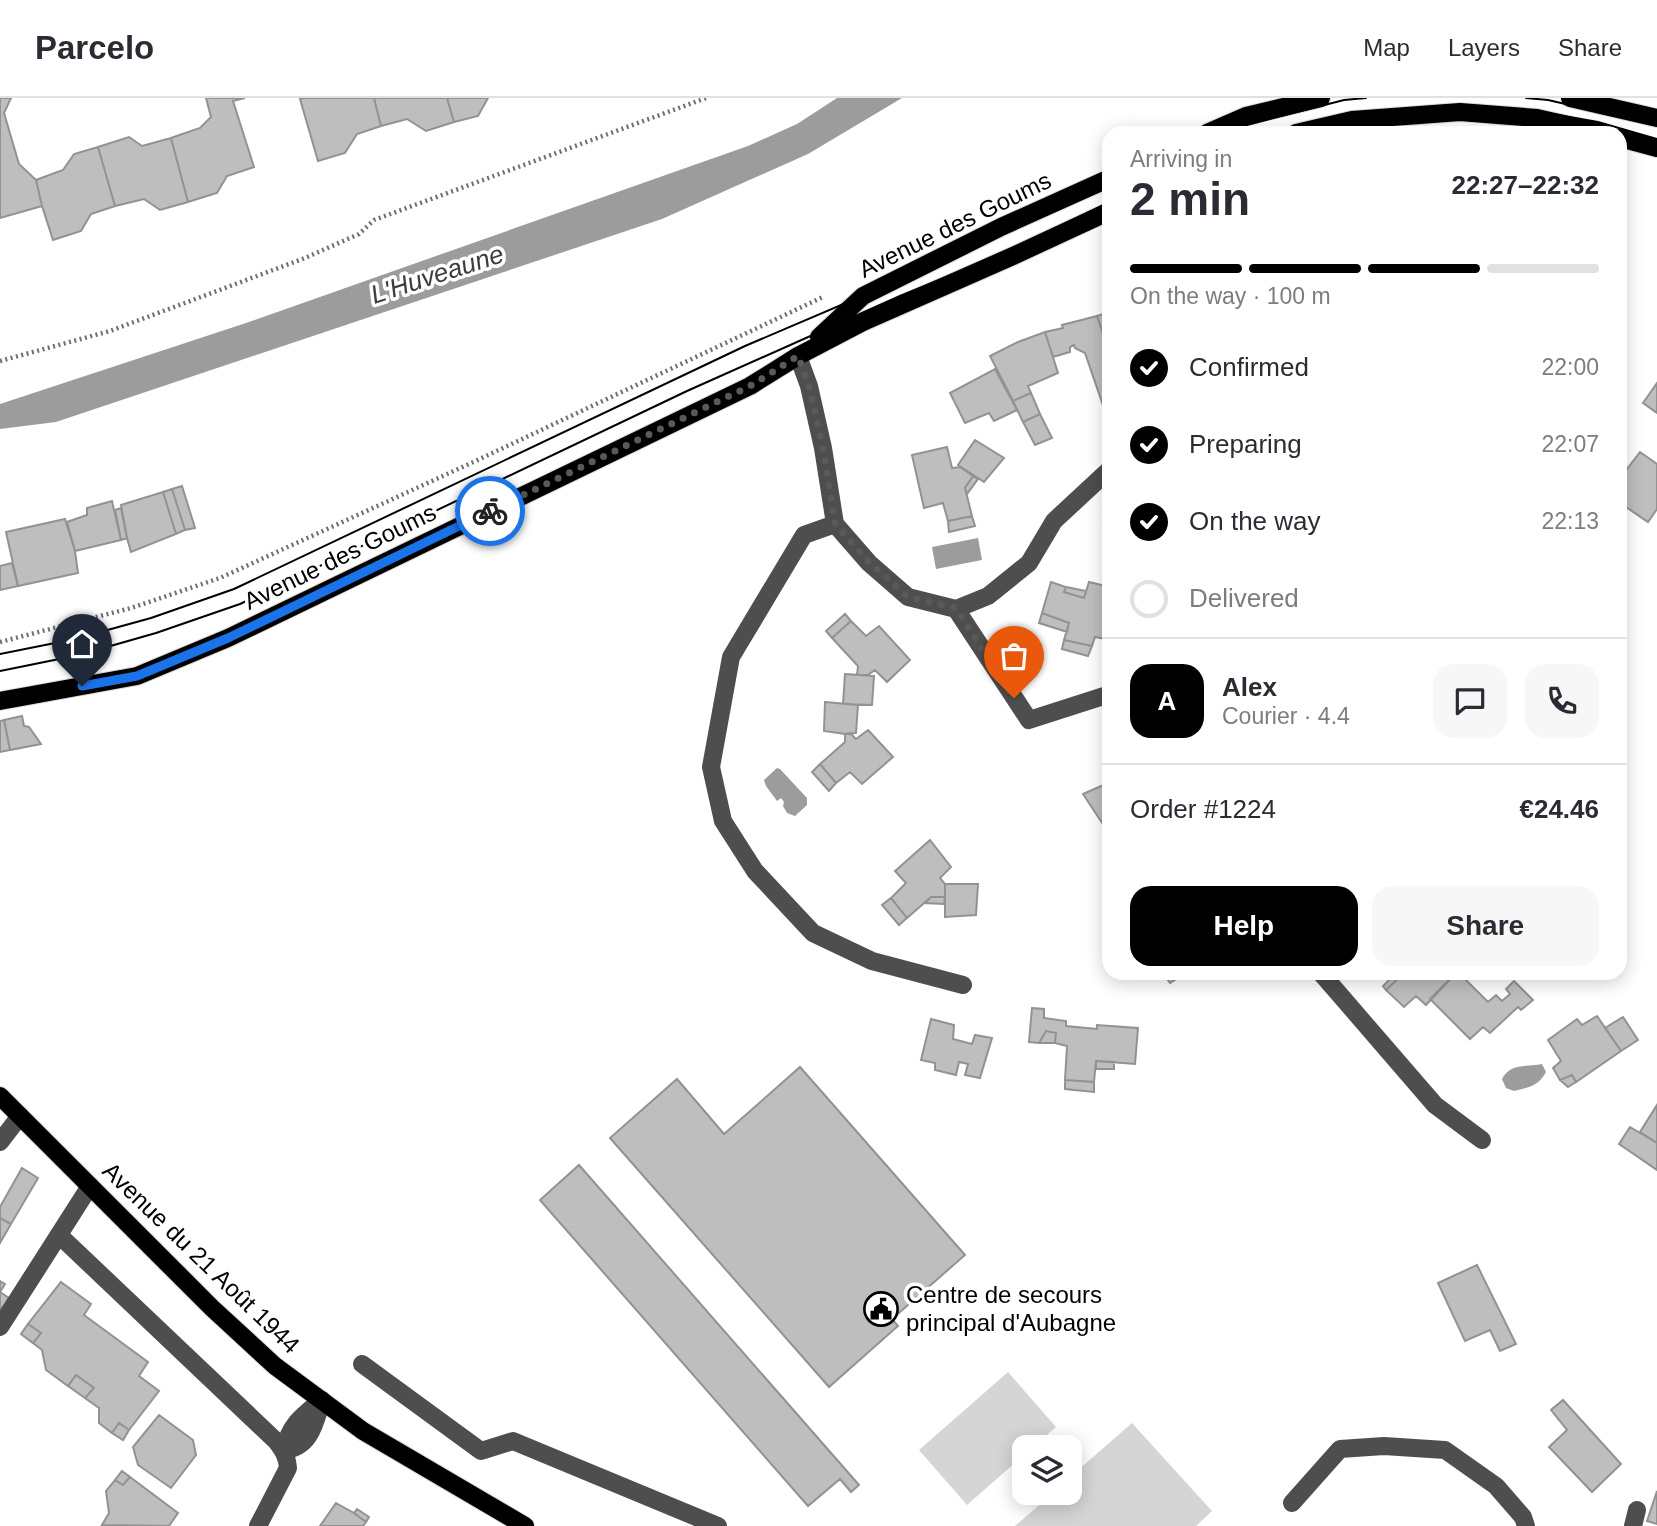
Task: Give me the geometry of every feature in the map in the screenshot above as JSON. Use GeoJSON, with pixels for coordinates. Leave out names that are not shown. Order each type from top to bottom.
{"type":"FeatureCollection","features":[{"type":"Feature","properties":{"kind":"main road"},"geometry":{"type":"LineString","coordinates":[[1224,126],[1246,116],[1321,98]]}},
{"type":"Feature","properties":{"kind":"main road"},"geometry":{"type":"LineString","coordinates":[[1570,98],[1657,118]]}},
{"type":"Feature","properties":{"kind":"main road"},"geometry":{"type":"LineString","coordinates":[[1326,126],[1352,120],[1460,112],[1537,118],[1573,126]]}},
{"type":"Feature","properties":{"kind":"main road"},"geometry":{"type":"LineString","coordinates":[[1627,140],[1657,148]]}},
{"type":"Feature","properties":{"kind":"main road","name":"Avenue des Goums"},"geometry":{"type":"LineString","coordinates":[[798,356],[863,296],[1001,227],[1102,182]]}},
{"type":"Feature","properties":{"kind":"main road","name":"Avenue des Goums"},"geometry":{"type":"LineString","coordinates":[[0,701],[137,676],[228,638],[750,386],[798,356],[863,322],[1102,215]]}},
{"type":"Feature","properties":{"kind":"main road","name":"Avenue du 21 Août 1944"},"geometry":{"type":"LineString","coordinates":[[0,1096],[221,1316],[275,1366],[363,1431],[525,1526]]}},
{"type":"Feature","properties":{"kind":"street"},"geometry":{"type":"LineString","coordinates":[[798,356],[809,386],[823,448],[835,524],[869,562],[908,597],[956,608],[988,596],[1029,563],[1054,521],[1102,476]]}},
{"type":"Feature","properties":{"kind":"street"},"geometry":{"type":"LineString","coordinates":[[835,524],[804,535],[731,657],[711,767],[723,821],[755,871],[813,933],[872,961],[963,985]]}},
{"type":"Feature","properties":{"kind":"street"},"geometry":{"type":"LineString","coordinates":[[956,608],[1029,720],[1102,697]]}},
{"type":"Feature","properties":{"kind":"street"},"geometry":{"type":"LineString","coordinates":[[1327,980],[1435,1105],[1482,1140]]}},
{"type":"Feature","properties":{"kind":"street"},"geometry":{"type":"LineString","coordinates":[[0,1142],[20,1116]]}},
{"type":"Feature","properties":{"kind":"street"},"geometry":{"type":"LineString","coordinates":[[0,1328],[90,1186]]}},
{"type":"Feature","properties":{"kind":"street"},"geometry":{"type":"LineString","coordinates":[[59,1235],[284,1450],[288,1468],[258,1526]]}},
{"type":"Feature","properties":{"kind":"street"},"geometry":{"type":"LineString","coordinates":[[362,1364],[481,1451],[513,1441],[718,1526]]}},
{"type":"Feature","properties":{"kind":"street"},"geometry":{"type":"LineString","coordinates":[[284,1450],[293,1426],[322,1400]]}},
{"type":"Feature","properties":{"kind":"street"},"geometry":{"type":"LineString","coordinates":[[1292,1503],[1340,1449],[1384,1446],[1445,1450],[1496,1486],[1523,1517],[1526,1526]]}},
{"type":"Feature","properties":{"kind":"path"},"geometry":{"type":"LineString","coordinates":[[0,361],[110,331],[305,258],[359,234],[374,220],[706,98]]}},
{"type":"Feature","properties":{"kind":"path"},"geometry":{"type":"LineString","coordinates":[[0,642],[131,608],[220,578],[829,295]]}},
{"type":"Feature","properties":{"kind":"shaded area"},"geometry":{"type":"Polygon","coordinates":[[[1008,1372],[1056,1427],[1047,1435],[1012,1435],[1012,1466],[967,1505],[919,1450],[1008,1372]]]}},
{"type":"Feature","properties":{"kind":"shaded area"},"geometry":{"type":"Polygon","coordinates":[[[1132,1423],[1212,1511],[1196,1526],[1015,1526],[1039,1505],[1082,1505],[1082,1467],[1132,1423]]]}},
{"type":"Feature","properties":{"kind":"water","name":"L'Huveaune"},"geometry":{"type":"Polygon","coordinates":[[[837,98],[902,98],[808,154],[662,219],[56,422],[0,429],[0,404],[246,323],[748,146],[797,124],[837,98]]]}},
{"type":"Feature","properties":{"kind":"water"},"geometry":{"type":"Polygon","coordinates":[[[978,538],[982,560],[936,569],[932,547],[978,538]]]}},
{"type":"Feature","properties":{"kind":"water"},"geometry":{"type":"Polygon","coordinates":[[[777,768],[807,798],[807,805],[795,816],[787,813],[781,798],[777,801],[766,786],[764,780],[777,768]]]}},
{"type":"Feature","properties":{"kind":"water"},"geometry":{"type":"Polygon","coordinates":[[[1542,1064],[1546,1072],[1536,1083],[1514,1091],[1506,1088],[1502,1079],[1509,1070],[1542,1064]]]}},
{"type":"Feature","properties":{"kind":"building"},"geometry":{"type":"Polygon","coordinates":[[[0,98],[11,98],[4,113],[19,164],[36,180],[42,206],[0,218],[0,98]]]}},
{"type":"Feature","properties":{"kind":"building"},"geometry":{"type":"Polygon","coordinates":[[[206,98],[245,98],[233,101],[254,167],[227,176],[217,193],[188,202],[171,138],[200,128],[211,117],[206,98]]]}},
{"type":"Feature","properties":{"kind":"building"},"geometry":{"type":"Polygon","coordinates":[[[374,98],[381,126],[357,134],[345,153],[318,161],[300,99],[374,98]]]}},
{"type":"Feature","properties":{"kind":"building"},"geometry":{"type":"Polygon","coordinates":[[[374,98],[447,98],[454,122],[426,131],[407,119],[381,126],[374,98]]]}},
{"type":"Feature","properties":{"kind":"building"},"geometry":{"type":"Polygon","coordinates":[[[447,98],[488,98],[478,116],[454,122],[447,98]]]}},
{"type":"Feature","properties":{"kind":"building"},"geometry":{"type":"Polygon","coordinates":[[[129,137],[142,146],[171,138],[188,202],[160,210],[144,199],[115,206],[98,147],[129,137]]]}},
{"type":"Feature","properties":{"kind":"building"},"geometry":{"type":"Polygon","coordinates":[[[98,147],[115,206],[91,214],[81,231],[53,240],[36,180],[63,170],[74,154],[98,147]]]}},
{"type":"Feature","properties":{"kind":"building"},"geometry":{"type":"Polygon","coordinates":[[[1102,314],[1102,330],[1097,316],[1102,314]]]}},
{"type":"Feature","properties":{"kind":"building"},"geometry":{"type":"Polygon","coordinates":[[[1097,316],[1102,331],[1102,402],[1085,353],[1074,345],[1070,347],[1070,352],[1053,357],[1045,332],[1063,328],[1062,325],[1097,316]]]}},
{"type":"Feature","properties":{"kind":"building"},"geometry":{"type":"Polygon","coordinates":[[[1045,332],[1058,373],[1028,386],[1031,393],[1013,401],[990,356],[1045,332]]]}},
{"type":"Feature","properties":{"kind":"building"},"geometry":{"type":"Polygon","coordinates":[[[995,369],[1017,410],[994,421],[989,413],[965,423],[950,393],[995,369]]]}},
{"type":"Feature","properties":{"kind":"building"},"geometry":{"type":"Polygon","coordinates":[[[1657,383],[1657,413],[1643,403],[1657,383]]]}},
{"type":"Feature","properties":{"kind":"building"},"geometry":{"type":"Polygon","coordinates":[[[1031,393],[1040,414],[1023,422],[1013,401],[1031,393]]]}},
{"type":"Feature","properties":{"kind":"building"},"geometry":{"type":"Polygon","coordinates":[[[1040,414],[1052,438],[1035,445],[1023,422],[1040,414]]]}},
{"type":"Feature","properties":{"kind":"building"},"geometry":{"type":"Polygon","coordinates":[[[975,440],[1004,458],[984,482],[958,465],[975,440]]]}},
{"type":"Feature","properties":{"kind":"building"},"geometry":{"type":"Polygon","coordinates":[[[947,447],[952,468],[960,467],[973,476],[965,488],[972,516],[948,521],[943,503],[924,508],[912,455],[947,447]]]}},
{"type":"Feature","properties":{"kind":"building"},"geometry":{"type":"Polygon","coordinates":[[[1640,452],[1657,464],[1657,509],[1648,522],[1627,508],[1627,469],[1640,452]]]}},
{"type":"Feature","properties":{"kind":"building"},"geometry":{"type":"Polygon","coordinates":[[[973,476],[978,479],[967,494],[965,488],[973,476]]]}},
{"type":"Feature","properties":{"kind":"building"},"geometry":{"type":"Polygon","coordinates":[[[182,486],[195,528],[185,530],[172,489],[182,486]]]}},
{"type":"Feature","properties":{"kind":"building"},"geometry":{"type":"Polygon","coordinates":[[[172,489],[185,530],[176,534],[163,492],[172,489]]]}},
{"type":"Feature","properties":{"kind":"building"},"geometry":{"type":"Polygon","coordinates":[[[163,492],[176,534],[131,552],[121,505],[163,492]]]}},
{"type":"Feature","properties":{"kind":"building"},"geometry":{"type":"Polygon","coordinates":[[[112,501],[121,540],[75,551],[67,522],[87,515],[87,508],[112,501]]]}},
{"type":"Feature","properties":{"kind":"building"},"geometry":{"type":"Polygon","coordinates":[[[121,508],[127,538],[121,540],[115,510],[121,508]]]}},
{"type":"Feature","properties":{"kind":"building"},"geometry":{"type":"Polygon","coordinates":[[[972,516],[975,526],[949,532],[948,521],[972,516]]]}},
{"type":"Feature","properties":{"kind":"building"},"geometry":{"type":"Polygon","coordinates":[[[65,519],[75,551],[78,573],[18,586],[6,532],[65,519]]]}},
{"type":"Feature","properties":{"kind":"building"},"geometry":{"type":"Polygon","coordinates":[[[12,563],[18,586],[0,590],[0,566],[12,563]]]}},
{"type":"Feature","properties":{"kind":"building"},"geometry":{"type":"Polygon","coordinates":[[[1051,582],[1066,587],[1064,592],[1084,598],[1089,582],[1102,585],[1102,638],[1095,637],[1092,646],[1064,640],[1069,623],[1042,613],[1051,582]]]}},
{"type":"Feature","properties":{"kind":"building"},"geometry":{"type":"Polygon","coordinates":[[[1066,587],[1086,591],[1084,598],[1064,592],[1066,587]]]}},
{"type":"Feature","properties":{"kind":"building"},"geometry":{"type":"Polygon","coordinates":[[[1042,613],[1069,623],[1067,632],[1039,623],[1042,613]]]}},
{"type":"Feature","properties":{"kind":"building"},"geometry":{"type":"Polygon","coordinates":[[[845,614],[851,621],[832,638],[826,631],[845,614]]]}},
{"type":"Feature","properties":{"kind":"building"},"geometry":{"type":"Polygon","coordinates":[[[851,621],[866,636],[879,626],[910,660],[887,682],[875,670],[868,675],[857,675],[858,666],[832,638],[851,621]]]}},
{"type":"Feature","properties":{"kind":"building"},"geometry":{"type":"Polygon","coordinates":[[[1064,640],[1092,646],[1088,656],[1062,649],[1064,640]]]}},
{"type":"Feature","properties":{"kind":"building"},"geometry":{"type":"Polygon","coordinates":[[[845,674],[874,676],[872,705],[843,704],[845,674]]]}},
{"type":"Feature","properties":{"kind":"building"},"geometry":{"type":"Polygon","coordinates":[[[825,702],[858,705],[856,733],[824,731],[825,702]]]}},
{"type":"Feature","properties":{"kind":"building"},"geometry":{"type":"Polygon","coordinates":[[[22,716],[24,726],[29,727],[41,744],[10,750],[4,720],[22,716]]]}},
{"type":"Feature","properties":{"kind":"building"},"geometry":{"type":"Polygon","coordinates":[[[4,720],[10,750],[0,752],[0,721],[4,720]]]}},
{"type":"Feature","properties":{"kind":"building"},"geometry":{"type":"Polygon","coordinates":[[[868,730],[893,757],[862,784],[850,772],[836,783],[820,764],[845,742],[845,734],[850,733],[856,739],[868,730]]]}},
{"type":"Feature","properties":{"kind":"building"},"geometry":{"type":"Polygon","coordinates":[[[820,764],[836,783],[829,791],[812,772],[820,764]]]}},
{"type":"Feature","properties":{"kind":"building"},"geometry":{"type":"Polygon","coordinates":[[[1102,786],[1102,823],[1083,794],[1102,786]]]}},
{"type":"Feature","properties":{"kind":"building"},"geometry":{"type":"Polygon","coordinates":[[[930,840],[951,867],[940,878],[945,884],[945,897],[931,897],[907,918],[891,898],[906,883],[895,871],[930,840]]]}},
{"type":"Feature","properties":{"kind":"building"},"geometry":{"type":"Polygon","coordinates":[[[945,884],[978,884],[976,915],[945,917],[945,884]]]}},
{"type":"Feature","properties":{"kind":"building"},"geometry":{"type":"Polygon","coordinates":[[[931,897],[945,897],[944,904],[925,903],[931,897]]]}},
{"type":"Feature","properties":{"kind":"building"},"geometry":{"type":"Polygon","coordinates":[[[891,898],[907,918],[899,925],[882,905],[891,898]]]}},
{"type":"Feature","properties":{"kind":"building"},"geometry":{"type":"Polygon","coordinates":[[[1389,980],[1397,980],[1386,990],[1383,986],[1389,980]]]}},
{"type":"Feature","properties":{"kind":"building"},"geometry":{"type":"Polygon","coordinates":[[[1397,980],[1449,980],[1426,1005],[1416,996],[1404,1007],[1386,990],[1397,980]]]}},
{"type":"Feature","properties":{"kind":"building"},"geometry":{"type":"Polygon","coordinates":[[[1449,980],[1466,980],[1488,1002],[1496,995],[1502,1001],[1510,994],[1506,989],[1514,981],[1533,1000],[1521,1010],[1518,1007],[1490,1033],[1483,1027],[1470,1039],[1430,999],[1449,980]]]}},
{"type":"Feature","properties":{"kind":"building"},"geometry":{"type":"Polygon","coordinates":[[[1032,1008],[1044,1009],[1044,1018],[1066,1021],[1066,1026],[1097,1029],[1097,1025],[1138,1028],[1135,1064],[1096,1061],[1094,1082],[1065,1080],[1067,1046],[1055,1043],[1056,1033],[1046,1031],[1039,1043],[1029,1042],[1032,1008]]]}},
{"type":"Feature","properties":{"kind":"building"},"geometry":{"type":"Polygon","coordinates":[[[1597,1016],[1621,1051],[1576,1082],[1572,1075],[1560,1080],[1553,1068],[1561,1061],[1548,1040],[1577,1019],[1582,1025],[1597,1016]]]}},
{"type":"Feature","properties":{"kind":"building"},"geometry":{"type":"Polygon","coordinates":[[[1623,1017],[1638,1040],[1621,1051],[1605,1028],[1623,1017]]]}},
{"type":"Feature","properties":{"kind":"building"},"geometry":{"type":"Polygon","coordinates":[[[931,1019],[954,1025],[953,1039],[972,1044],[975,1035],[992,1038],[980,1078],[965,1075],[968,1064],[959,1062],[956,1075],[935,1070],[935,1063],[921,1060],[931,1019]]]}},
{"type":"Feature","properties":{"kind":"building"},"geometry":{"type":"Polygon","coordinates":[[[1046,1031],[1056,1033],[1055,1043],[1039,1043],[1046,1031]]]}},
{"type":"Feature","properties":{"kind":"building"},"geometry":{"type":"Polygon","coordinates":[[[1096,1061],[1114,1062],[1114,1069],[1096,1069],[1096,1061]]]}},
{"type":"Feature","properties":{"kind":"building"},"geometry":{"type":"Polygon","coordinates":[[[800,1067],[965,1255],[892,1319],[898,1326],[829,1387],[610,1138],[677,1079],[724,1134],[800,1067]]]}},
{"type":"Feature","properties":{"kind":"building"},"geometry":{"type":"Polygon","coordinates":[[[1572,1075],[1576,1082],[1568,1087],[1560,1080],[1572,1075]]]}},
{"type":"Feature","properties":{"kind":"building"},"geometry":{"type":"Polygon","coordinates":[[[1065,1080],[1094,1082],[1094,1092],[1065,1089],[1065,1080]]]}},
{"type":"Feature","properties":{"kind":"building"},"geometry":{"type":"Polygon","coordinates":[[[1657,1105],[1657,1143],[1640,1132],[1657,1105]]]}},
{"type":"Feature","properties":{"kind":"building"},"geometry":{"type":"Polygon","coordinates":[[[1630,1127],[1657,1143],[1657,1170],[1619,1144],[1630,1127]]]}},
{"type":"Feature","properties":{"kind":"building"},"geometry":{"type":"Polygon","coordinates":[[[579,1165],[859,1485],[851,1492],[840,1479],[808,1506],[540,1200],[579,1165]]]}},
{"type":"Feature","properties":{"kind":"building"},"geometry":{"type":"Polygon","coordinates":[[[22,1168],[38,1178],[11,1224],[0,1218],[0,1207],[22,1168]]]}},
{"type":"Feature","properties":{"kind":"building"},"geometry":{"type":"Polygon","coordinates":[[[0,1218],[11,1224],[0,1243],[0,1218]]]}},
{"type":"Feature","properties":{"kind":"building"},"geometry":{"type":"Polygon","coordinates":[[[1477,1265],[1516,1344],[1500,1351],[1490,1330],[1465,1341],[1438,1283],[1477,1265]]]}},
{"type":"Feature","properties":{"kind":"building"},"geometry":{"type":"Polygon","coordinates":[[[61,1282],[91,1304],[84,1315],[148,1362],[139,1376],[159,1391],[129,1430],[119,1423],[112,1433],[99,1423],[99,1408],[85,1398],[94,1388],[76,1375],[68,1386],[46,1370],[42,1350],[33,1343],[41,1333],[28,1324],[61,1282]]]}},
{"type":"Feature","properties":{"kind":"building"},"geometry":{"type":"Polygon","coordinates":[[[0,1292],[9,1298],[0,1311],[0,1292]]]}},
{"type":"Feature","properties":{"kind":"building"},"geometry":{"type":"Polygon","coordinates":[[[28,1324],[41,1333],[33,1343],[21,1334],[28,1324]]]}},
{"type":"Feature","properties":{"kind":"building"},"geometry":{"type":"Polygon","coordinates":[[[76,1375],[94,1388],[85,1398],[68,1386],[76,1375]]]}},
{"type":"Feature","properties":{"kind":"building"},"geometry":{"type":"Polygon","coordinates":[[[1563,1400],[1621,1464],[1592,1492],[1549,1447],[1567,1430],[1551,1410],[1563,1400]]]}},
{"type":"Feature","properties":{"kind":"building"},"geometry":{"type":"Polygon","coordinates":[[[159,1415],[193,1440],[196,1455],[171,1488],[138,1465],[133,1447],[159,1415]]]}},
{"type":"Feature","properties":{"kind":"building"},"geometry":{"type":"Polygon","coordinates":[[[119,1423],[129,1430],[123,1440],[112,1433],[119,1423]]]}},
{"type":"Feature","properties":{"kind":"building"},"geometry":{"type":"Polygon","coordinates":[[[122,1471],[130,1477],[123,1485],[115,1480],[122,1471]]]}},
{"type":"Feature","properties":{"kind":"building"},"geometry":{"type":"Polygon","coordinates":[[[130,1477],[178,1513],[169,1526],[102,1525],[109,1513],[106,1491],[115,1480],[123,1485],[130,1477]]]}},
{"type":"Feature","properties":{"kind":"building"},"geometry":{"type":"Polygon","coordinates":[[[1657,1491],[1657,1524],[1647,1521],[1657,1491]]]}},
{"type":"Feature","properties":{"kind":"building"},"geometry":{"type":"Polygon","coordinates":[[[336,1503],[366,1522],[363,1526],[320,1526],[336,1503]]]}},
{"type":"Feature","properties":{"kind":"building"},"geometry":{"type":"Polygon","coordinates":[[[357,1509],[369,1517],[366,1522],[354,1513],[357,1509]]]}},
{"type":"Feature","properties":{"kind":"tram line"},"geometry":{"type":"LineString","coordinates":[[1243,126],[1344,100],[1366,98]]}},
{"type":"Feature","properties":{"kind":"tram line"},"geometry":{"type":"LineString","coordinates":[[1526,98],[1548,100],[1657,125]]}},
{"type":"Feature","properties":{"kind":"tram line"},"geometry":{"type":"LineString","coordinates":[[1298,126],[1349,113],[1460,106],[1541,112],[1612,126]]}},
{"type":"Feature","properties":{"kind":"tram line"},"geometry":{"type":"LineString","coordinates":[[1627,130],[1657,139]]}},
{"type":"Feature","properties":{"kind":"tram line"},"geometry":{"type":"LineString","coordinates":[[0,654],[75,639],[151,618],[234,589],[745,346],[1102,190]]}},
{"type":"Feature","properties":{"kind":"tram line"},"geometry":{"type":"LineString","coordinates":[[0,671],[79,655],[156,633],[240,604],[687,391],[900,296],[1005,253],[1102,206]]}},
{"type":"Feature","properties":{"kind":"way so far"},"geometry":{"type":"LineString","coordinates":[[490,511],[750,386],[798,356],[809,386],[823,448],[835,524],[869,562],[908,597],[956,608],[1014,698]]}},
{"type":"Feature","properties":{"kind":"place","name":"Centre de secours principal d'Aubagne"},"geometry":{"type":"Point","coordinates":[881,1309]}},
{"type":"Feature","properties":{"kind":"route"},"geometry":{"type":"LineString","coordinates":[[82,686],[137,676],[228,638],[490,511]]}}]}
